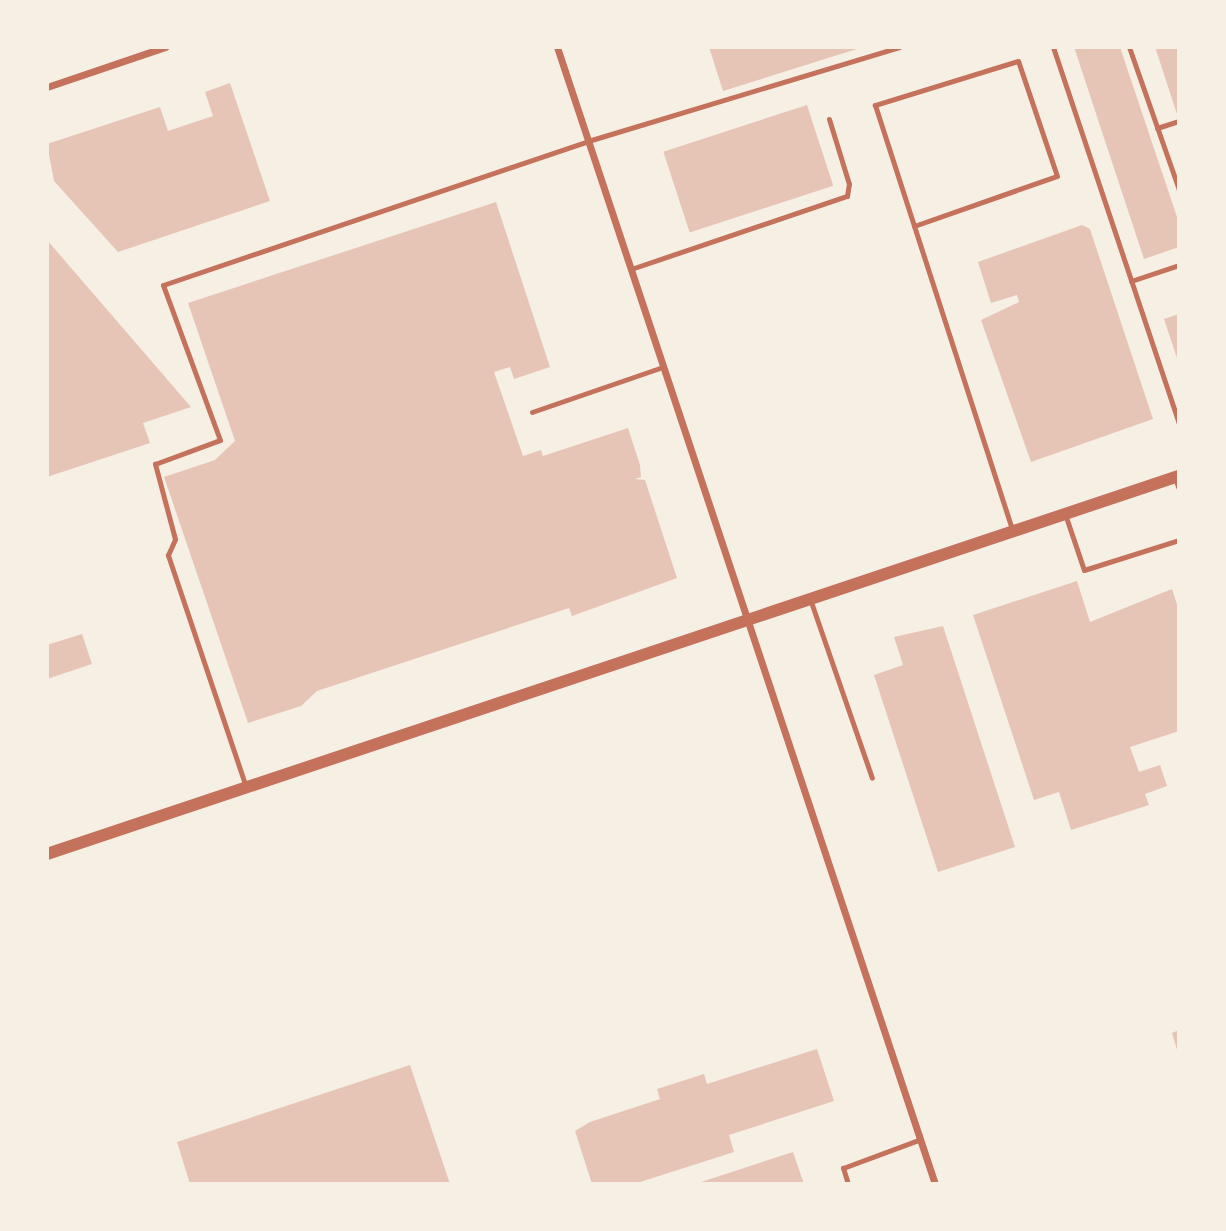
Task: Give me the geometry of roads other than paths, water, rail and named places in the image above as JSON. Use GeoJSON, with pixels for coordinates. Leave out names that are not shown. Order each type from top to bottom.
{"type":"FeatureCollection","features":[{"type":"Feature","properties":{"kind":"street"},"geometry":{"type":"LineString","coordinates":[[47,87],[165,47]]}},
{"type":"Feature","properties":{"kind":"street"},"geometry":{"type":"LineString","coordinates":[[557,47],[744,621],[934,1184]]}},
{"type":"Feature","properties":{"kind":"street"},"geometry":{"type":"LineString","coordinates":[[47,854],[1013,531],[1178,481]]}},
{"type":"Feature","properties":{"kind":"lane"},"geometry":{"type":"LineString","coordinates":[[246,787],[168,555],[176,539],[155,464],[220,440],[163,285],[588,141],[899,47]]}},
{"type":"Feature","properties":{"kind":"lane"},"geometry":{"type":"LineString","coordinates":[[1053,47],[1177,411],[1179,424]]}},
{"type":"Feature","properties":{"kind":"lane"},"geometry":{"type":"LineString","coordinates":[[1129,47],[1179,190]]}},
{"type":"Feature","properties":{"kind":"lane"},"geometry":{"type":"LineString","coordinates":[[914,226],[1057,176],[1018,61],[875,105],[914,226],[1013,531]]}},
{"type":"Feature","properties":{"kind":"lane"},"geometry":{"type":"LineString","coordinates":[[631,269],[847,196],[849,184],[829,120]]}},
{"type":"Feature","properties":{"kind":"lane"},"geometry":{"type":"LineString","coordinates":[[1157,128],[1179,121]]}},
{"type":"Feature","properties":{"kind":"lane"},"geometry":{"type":"LineString","coordinates":[[1131,281],[1179,265]]}},
{"type":"Feature","properties":{"kind":"lane"},"geometry":{"type":"LineString","coordinates":[[532,411],[663,367]]}},
{"type":"Feature","properties":{"kind":"lane"},"geometry":{"type":"LineString","coordinates":[[1065,514],[1084,570],[1179,540]]}},
{"type":"Feature","properties":{"kind":"lane"},"geometry":{"type":"LineString","coordinates":[[810,599],[872,778]]}},
{"type":"Feature","properties":{"kind":"lane"},"geometry":{"type":"LineString","coordinates":[[848,1184],[843,1168],[921,1139]]}}]}
